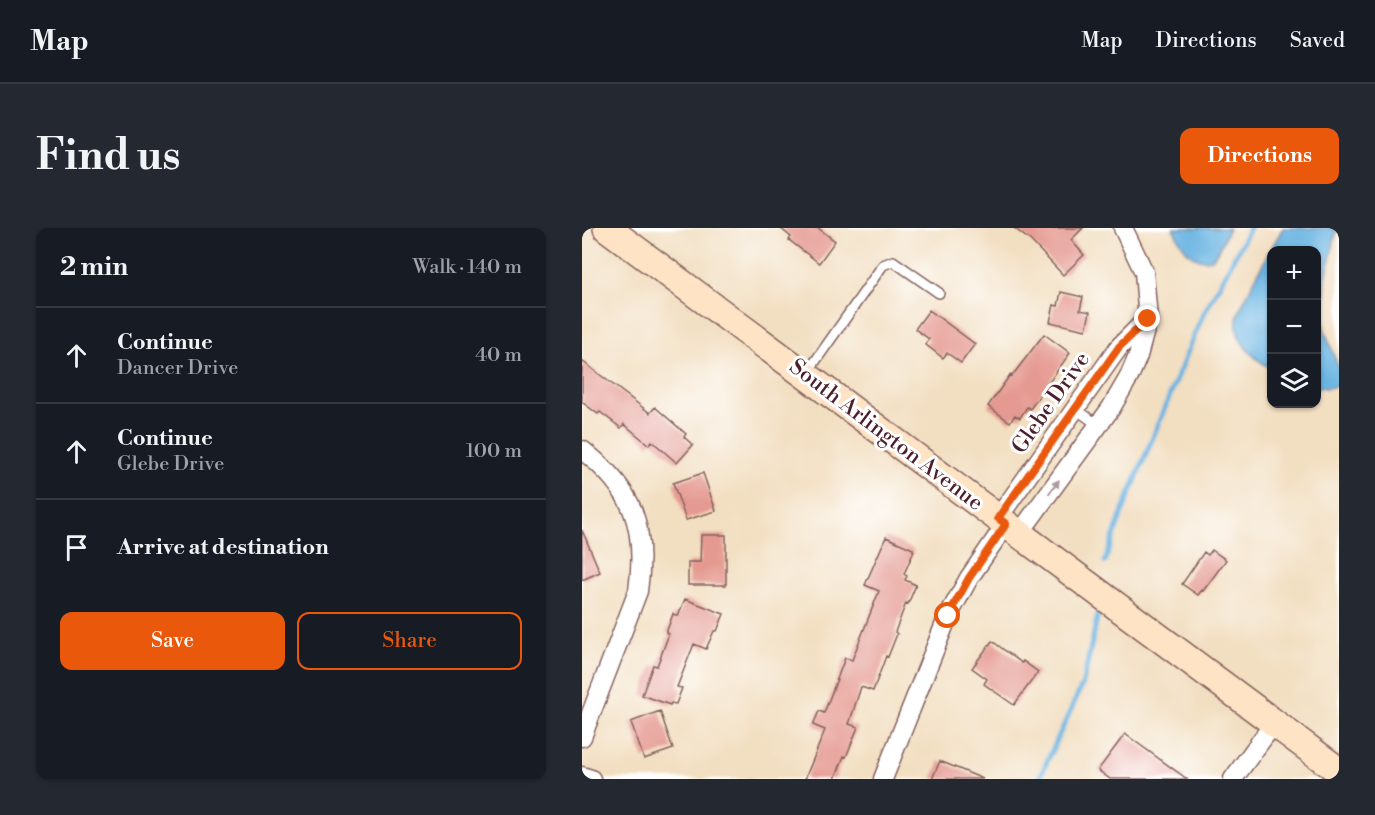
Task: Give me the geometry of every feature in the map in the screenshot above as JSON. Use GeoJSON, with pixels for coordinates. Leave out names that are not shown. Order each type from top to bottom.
{"type":"FeatureCollection","features":[{"type":"Feature","properties":{"kind":"main road","name":"South Arlington Avenue"},"geometry":{"type":"LineString","coordinates":[[607,228],[1339,771]]}},
{"type":"Feature","properties":{"kind":"street"},"geometry":{"type":"LineString","coordinates":[[883,779],[948,616],[969,578],[1008,525],[1111,408],[1138,357],[1148,319],[1144,272],[1124,228]]}},
{"type":"Feature","properties":{"kind":"street","name":"Glebe Drive"},"geometry":{"type":"LineString","coordinates":[[1008,525],[1076,409],[1119,347],[1148,319]]}},
{"type":"Feature","properties":{"kind":"street"},"geometry":{"type":"LineString","coordinates":[[582,450],[616,480],[633,509],[640,533],[642,566],[638,591],[582,737]]}},
{"type":"Feature","properties":{"kind":"street"},"geometry":{"type":"LineString","coordinates":[[1233,779],[1274,723]]}},
{"type":"Feature","properties":{"kind":"street"},"geometry":{"type":"LineString","coordinates":[[582,776],[591,779]]}},
{"type":"Feature","properties":{"kind":"lane"},"geometry":{"type":"LineString","coordinates":[[805,375],[883,265],[893,261],[939,293]]}},
{"type":"Feature","properties":{"kind":"lane"},"geometry":{"type":"LineString","coordinates":[[1076,409],[1098,425]]}},
{"type":"Feature","properties":{"kind":"water"},"geometry":{"type":"Polygon","coordinates":[[[1173,228],[1229,228],[1212,259],[1205,260],[1198,259],[1188,252],[1173,228]]]}},
{"type":"Feature","properties":{"kind":"water"},"geometry":{"type":"Polygon","coordinates":[[[1283,228],[1337,228],[1326,278],[1323,316],[1324,328],[1339,369],[1339,385],[1321,387],[1321,246],[1273,246],[1283,228]]]}},
{"type":"Feature","properties":{"kind":"water"},"geometry":{"type":"Polygon","coordinates":[[[1267,257],[1267,365],[1252,355],[1242,343],[1237,328],[1239,311],[1267,257]]]}},
{"type":"Feature","properties":{"kind":"building"},"geometry":{"type":"Polygon","coordinates":[[[780,228],[818,228],[835,241],[819,263],[789,240],[791,237],[780,228]]]}},
{"type":"Feature","properties":{"kind":"building"},"geometry":{"type":"Polygon","coordinates":[[[1014,228],[1083,228],[1071,240],[1084,255],[1063,275],[1031,241],[1014,228]]]}},
{"type":"Feature","properties":{"kind":"building"},"geometry":{"type":"Polygon","coordinates":[[[1061,292],[1083,297],[1080,310],[1090,312],[1086,330],[1050,322],[1054,305],[1058,306],[1061,292]]]}},
{"type":"Feature","properties":{"kind":"building"},"geometry":{"type":"Polygon","coordinates":[[[929,310],[975,344],[961,363],[947,353],[943,358],[925,344],[929,339],[915,329],[929,310]]]}},
{"type":"Feature","properties":{"kind":"building"},"geometry":{"type":"Polygon","coordinates":[[[1044,334],[1070,353],[1030,409],[1027,407],[1020,418],[1015,415],[1010,422],[988,406],[1044,334]]]}},
{"type":"Feature","properties":{"kind":"building"},"geometry":{"type":"Polygon","coordinates":[[[582,361],[650,413],[655,407],[686,434],[684,437],[693,445],[677,463],[652,441],[649,445],[624,424],[621,428],[582,402],[582,361]]]}},
{"type":"Feature","properties":{"kind":"building"},"geometry":{"type":"Polygon","coordinates":[[[703,473],[716,511],[686,520],[673,483],[703,473]]]}},
{"type":"Feature","properties":{"kind":"building"},"geometry":{"type":"Polygon","coordinates":[[[582,530],[600,572],[582,580],[582,530]]]}},
{"type":"Feature","properties":{"kind":"building"},"geometry":{"type":"Polygon","coordinates":[[[701,535],[726,535],[726,585],[688,585],[688,562],[700,562],[701,535]]]}},
{"type":"Feature","properties":{"kind":"building"},"geometry":{"type":"Polygon","coordinates":[[[886,537],[913,549],[904,574],[907,576],[905,580],[916,585],[908,604],[906,603],[895,632],[897,634],[873,691],[861,687],[849,724],[858,727],[835,779],[805,779],[825,730],[813,725],[819,711],[824,713],[845,658],[852,660],[879,591],[865,585],[886,537]]]}},
{"type":"Feature","properties":{"kind":"building"},"geometry":{"type":"Polygon","coordinates":[[[1212,550],[1226,560],[1198,595],[1182,584],[1204,552],[1208,555],[1212,550]]]}},
{"type":"Feature","properties":{"kind":"building"},"geometry":{"type":"Polygon","coordinates":[[[685,599],[724,614],[706,649],[694,644],[677,687],[682,688],[676,704],[671,703],[670,705],[642,695],[653,665],[657,666],[669,634],[666,633],[673,614],[678,616],[685,599]]]}},
{"type":"Feature","properties":{"kind":"building"},"geometry":{"type":"Polygon","coordinates":[[[992,641],[1038,672],[1014,705],[984,684],[987,679],[972,668],[992,641]]]}},
{"type":"Feature","properties":{"kind":"building"},"geometry":{"type":"Polygon","coordinates":[[[660,711],[673,749],[644,759],[631,722],[660,711]]]}},
{"type":"Feature","properties":{"kind":"building"},"geometry":{"type":"Polygon","coordinates":[[[1125,734],[1187,779],[1110,779],[1098,770],[1125,734]]]}},
{"type":"Feature","properties":{"kind":"building"},"geometry":{"type":"Polygon","coordinates":[[[940,761],[983,779],[932,779],[940,761]]]}},
{"type":"Feature","properties":{"kind":"waterway"},"geometry":{"type":"LineString","coordinates":[[1105,562],[1122,513],[1201,319],[1250,228]]}},
{"type":"Feature","properties":{"kind":"waterway"},"geometry":{"type":"LineString","coordinates":[[1039,779],[1083,683],[1098,614]]}},
{"type":"Feature","properties":{"kind":"route"},"geometry":{"type":"LineString","coordinates":[[948,616],[957,597],[1006,524],[998,518],[1119,347],[1148,319]]}}]}
